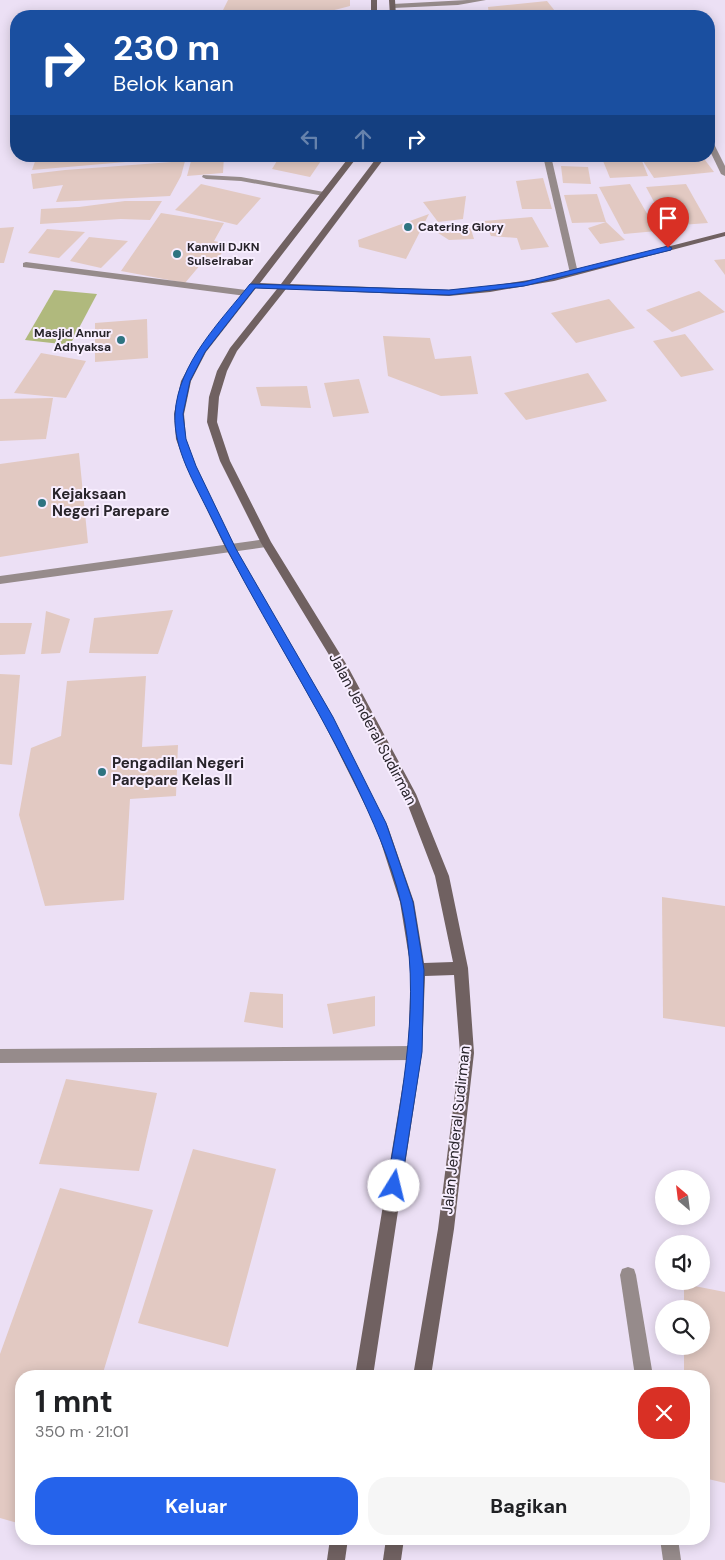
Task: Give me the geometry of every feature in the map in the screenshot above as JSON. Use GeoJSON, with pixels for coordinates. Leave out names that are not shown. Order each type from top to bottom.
{"type":"FeatureCollection","features":[{"type":"Feature","properties":{"kind":"main road"},"geometry":{"type":"LineString","coordinates":[[349,162],[202,351],[186,381],[179,414],[181,439],[191,466],[231,549],[329,720],[382,826],[407,902],[418,970],[415,1052],[365,1370]]}},
{"type":"Feature","properties":{"kind":"main road","name":"Jalan Jenderal Sudirman"},"geometry":{"type":"LineString","coordinates":[[377,162],[233,350],[222,371],[214,397],[212,422],[225,461],[266,543],[344,670],[410,794],[442,876],[461,968],[467,1053],[446,1229],[423,1370]]}},
{"type":"Feature","properties":{"kind":"main road"},"geometry":{"type":"LineString","coordinates":[[249,289],[284,286],[449,293],[524,284],[725,234]]}},
{"type":"Feature","properties":{"kind":"main road"},"geometry":{"type":"LineString","coordinates":[[418,970],[461,968]]}},
{"type":"Feature","properties":{"kind":"main road"},"geometry":{"type":"LineString","coordinates":[[336,1560],[338,1545]]}},
{"type":"Feature","properties":{"kind":"main road"},"geometry":{"type":"LineString","coordinates":[[392,1560],[394,1545]]}},
{"type":"Feature","properties":{"kind":"street"},"geometry":{"type":"LineString","coordinates":[[392,3],[458,4],[483,0]]}},
{"type":"Feature","properties":{"kind":"street"},"geometry":{"type":"LineString","coordinates":[[715,154],[725,174]]}},
{"type":"Feature","properties":{"kind":"street"},"geometry":{"type":"LineString","coordinates":[[548,162],[574,273]]}},
{"type":"Feature","properties":{"kind":"street"},"geometry":{"type":"LineString","coordinates":[[206,177],[241,179],[324,194]]}},
{"type":"Feature","properties":{"kind":"street"},"geometry":{"type":"LineString","coordinates":[[26,265],[249,289]]}},
{"type":"Feature","properties":{"kind":"street"},"geometry":{"type":"LineString","coordinates":[[0,580],[266,543]]}},
{"type":"Feature","properties":{"kind":"street"},"geometry":{"type":"LineString","coordinates":[[0,1056],[415,1052]]}},
{"type":"Feature","properties":{"kind":"street"},"geometry":{"type":"LineString","coordinates":[[628,1275],[643,1370]]}},
{"type":"Feature","properties":{"kind":"street"},"geometry":{"type":"LineString","coordinates":[[669,1545],[672,1560]]}},
{"type":"Feature","properties":{"kind":"green space"},"geometry":{"type":"Polygon","coordinates":[[[54,290],[97,294],[70,345],[25,340],[54,290]]]}},
{"type":"Feature","properties":{"kind":"building"},"geometry":{"type":"Polygon","coordinates":[[[228,0],[350,0],[350,6],[335,10],[223,10],[228,0]]]}},
{"type":"Feature","properties":{"kind":"building"},"geometry":{"type":"Polygon","coordinates":[[[547,1],[554,10],[488,10],[488,7],[547,1]]]}},
{"type":"Feature","properties":{"kind":"building"},"geometry":{"type":"Polygon","coordinates":[[[35,162],[126,162],[32,170],[35,162]]]}},
{"type":"Feature","properties":{"kind":"building"},"geometry":{"type":"Polygon","coordinates":[[[185,162],[181,176],[170,196],[56,202],[63,185],[33,189],[31,174],[185,162]]]}},
{"type":"Feature","properties":{"kind":"building"},"geometry":{"type":"Polygon","coordinates":[[[191,162],[224,162],[223,173],[187,176],[191,162]]]}},
{"type":"Feature","properties":{"kind":"building"},"geometry":{"type":"Polygon","coordinates":[[[276,162],[320,162],[310,177],[272,169],[276,162]]]}},
{"type":"Feature","properties":{"kind":"building"},"geometry":{"type":"Polygon","coordinates":[[[603,162],[642,162],[648,176],[610,178],[603,162]]]}},
{"type":"Feature","properties":{"kind":"building"},"geometry":{"type":"Polygon","coordinates":[[[644,162],[706,162],[714,172],[654,178],[644,162]]]}},
{"type":"Feature","properties":{"kind":"building"},"geometry":{"type":"Polygon","coordinates":[[[561,166],[588,167],[591,184],[563,183],[561,166]]]}},
{"type":"Feature","properties":{"kind":"building"},"geometry":{"type":"Polygon","coordinates":[[[543,178],[552,209],[522,209],[516,181],[543,178]]]}},
{"type":"Feature","properties":{"kind":"building"},"geometry":{"type":"Polygon","coordinates":[[[201,184],[261,198],[237,225],[175,210],[201,184]]]}},
{"type":"Feature","properties":{"kind":"building"},"geometry":{"type":"Polygon","coordinates":[[[630,184],[657,231],[624,234],[599,187],[630,184]]]}},
{"type":"Feature","properties":{"kind":"building"},"geometry":{"type":"Polygon","coordinates":[[[686,184],[708,223],[667,226],[646,187],[686,184]]]}},
{"type":"Feature","properties":{"kind":"building"},"geometry":{"type":"Polygon","coordinates":[[[597,194],[606,222],[572,223],[564,195],[597,194]]]}},
{"type":"Feature","properties":{"kind":"building"},"geometry":{"type":"Polygon","coordinates":[[[466,196],[463,219],[438,222],[423,202],[466,196]]]}},
{"type":"Feature","properties":{"kind":"building"},"geometry":{"type":"Polygon","coordinates":[[[125,201],[162,201],[150,220],[121,219],[40,224],[41,209],[79,207],[125,201]]]}},
{"type":"Feature","properties":{"kind":"building","name":"Kanwil DJKN Sulselrabar"},"geometry":{"type":"Polygon","coordinates":[[[161,213],[224,223],[214,241],[228,244],[214,264],[201,264],[185,283],[121,271],[161,213]]]}},
{"type":"Feature","properties":{"kind":"building","name":"Catering Glory"},"geometry":{"type":"Polygon","coordinates":[[[429,214],[406,259],[359,247],[358,240],[429,214]]]}},
{"type":"Feature","properties":{"kind":"building"},"geometry":{"type":"Polygon","coordinates":[[[532,217],[549,247],[521,250],[517,238],[491,236],[484,221],[532,217]]]}},
{"type":"Feature","properties":{"kind":"building"},"geometry":{"type":"Polygon","coordinates":[[[606,222],[625,240],[600,244],[588,228],[606,222]]]}},
{"type":"Feature","properties":{"kind":"building"},"geometry":{"type":"Polygon","coordinates":[[[469,223],[474,239],[449,240],[432,229],[469,223]]]}},
{"type":"Feature","properties":{"kind":"building"},"geometry":{"type":"Polygon","coordinates":[[[14,227],[4,263],[0,263],[0,228],[14,227]]]}},
{"type":"Feature","properties":{"kind":"building"},"geometry":{"type":"Polygon","coordinates":[[[47,229],[85,232],[59,258],[28,253],[47,229]]]}},
{"type":"Feature","properties":{"kind":"building"},"geometry":{"type":"Polygon","coordinates":[[[89,237],[128,241],[101,268],[70,261],[89,237]]]}},
{"type":"Feature","properties":{"kind":"building"},"geometry":{"type":"Polygon","coordinates":[[[725,259],[725,275],[714,260],[725,259]]]}},
{"type":"Feature","properties":{"kind":"building"},"geometry":{"type":"Polygon","coordinates":[[[699,291],[725,312],[672,332],[646,310],[699,291]]]}},
{"type":"Feature","properties":{"kind":"building"},"geometry":{"type":"Polygon","coordinates":[[[609,299],[635,328],[576,343],[551,313],[609,299]]]}},
{"type":"Feature","properties":{"kind":"building","name":"Masjid Annur Adhyaksa"},"geometry":{"type":"Polygon","coordinates":[[[147,319],[148,358],[95,362],[95,323],[147,319]]]}},
{"type":"Feature","properties":{"kind":"building"},"geometry":{"type":"Polygon","coordinates":[[[685,334],[714,370],[681,377],[653,341],[685,334]]]}},
{"type":"Feature","properties":{"kind":"building"},"geometry":{"type":"Polygon","coordinates":[[[383,336],[430,338],[435,359],[471,356],[478,394],[441,396],[388,376],[383,336]]]}},
{"type":"Feature","properties":{"kind":"building"},"geometry":{"type":"Polygon","coordinates":[[[41,353],[86,361],[66,398],[14,393],[41,353]]]}},
{"type":"Feature","properties":{"kind":"building"},"geometry":{"type":"Polygon","coordinates":[[[588,373],[607,401],[526,420],[504,393],[588,373]]]}},
{"type":"Feature","properties":{"kind":"building"},"geometry":{"type":"Polygon","coordinates":[[[359,379],[369,413],[333,417],[324,383],[359,379]]]}},
{"type":"Feature","properties":{"kind":"building"},"geometry":{"type":"Polygon","coordinates":[[[307,386],[311,408],[261,406],[256,387],[307,386]]]}},
{"type":"Feature","properties":{"kind":"building"},"geometry":{"type":"Polygon","coordinates":[[[53,398],[46,439],[0,441],[0,399],[53,398]]]}},
{"type":"Feature","properties":{"kind":"building","name":"Kejaksaan Negeri Parepare"},"geometry":{"type":"Polygon","coordinates":[[[79,453],[88,543],[0,557],[0,464],[79,453]]]}},
{"type":"Feature","properties":{"kind":"building"},"geometry":{"type":"Polygon","coordinates":[[[173,610],[158,654],[89,653],[94,618],[173,610]]]}},
{"type":"Feature","properties":{"kind":"building"},"geometry":{"type":"Polygon","coordinates":[[[46,611],[70,619],[60,653],[41,654],[46,611]]]}},
{"type":"Feature","properties":{"kind":"building"},"geometry":{"type":"Polygon","coordinates":[[[0,623],[32,623],[25,654],[0,655],[0,623]]]}},
{"type":"Feature","properties":{"kind":"building"},"geometry":{"type":"Polygon","coordinates":[[[0,674],[20,675],[12,765],[0,764],[0,674]]]}},
{"type":"Feature","properties":{"kind":"building","name":"Pengadilan Negeri Parepare Kelas II"},"geometry":{"type":"Polygon","coordinates":[[[146,676],[142,747],[178,745],[176,796],[130,799],[124,900],[45,906],[19,815],[31,748],[61,736],[67,681],[146,676]]]}},
{"type":"Feature","properties":{"kind":"building"},"geometry":{"type":"Polygon","coordinates":[[[662,897],[725,906],[725,1027],[663,1018],[662,897]]]}},
{"type":"Feature","properties":{"kind":"building"},"geometry":{"type":"Polygon","coordinates":[[[250,992],[283,994],[283,1028],[244,1022],[250,992]]]}},
{"type":"Feature","properties":{"kind":"building"},"geometry":{"type":"Polygon","coordinates":[[[375,996],[375,1026],[333,1034],[327,1004],[375,996]]]}},
{"type":"Feature","properties":{"kind":"building"},"geometry":{"type":"Polygon","coordinates":[[[66,1079],[157,1093],[139,1171],[39,1164],[66,1079]]]}},
{"type":"Feature","properties":{"kind":"building"},"geometry":{"type":"Polygon","coordinates":[[[193,1149],[276,1169],[228,1347],[138,1323],[193,1149]]]}},
{"type":"Feature","properties":{"kind":"building"},"geometry":{"type":"Polygon","coordinates":[[[60,1188],[153,1210],[104,1370],[15,1370],[15,1522],[0,1518],[0,1354],[60,1188]]]}},
{"type":"Feature","properties":{"kind":"building"},"geometry":{"type":"Polygon","coordinates":[[[710,1289],[725,1292],[725,1483],[710,1479],[710,1370],[684,1370],[684,1355],[710,1355],[710,1300],[684,1300],[684,1290],[710,1289]]]}},
{"type":"Feature","properties":{"kind":"place","name":"Catering Glory"},"geometry":{"type":"Point","coordinates":[408,227]}},
{"type":"Feature","properties":{"kind":"place","name":"Kanwil DJKN Sulselrabar"},"geometry":{"type":"Point","coordinates":[177,254]}},
{"type":"Feature","properties":{"kind":"place","name":"Masjid Annur Adhyaksa"},"geometry":{"type":"Point","coordinates":[121,340]}},
{"type":"Feature","properties":{"kind":"place","name":"Kejaksaan Negeri Parepare"},"geometry":{"type":"Point","coordinates":[42,503]}},
{"type":"Feature","properties":{"kind":"place","name":"Pengadilan Negeri Parepare Kelas II"},"geometry":{"type":"Point","coordinates":[102,772]}},
{"type":"Feature","properties":{"kind":"route"},"geometry":{"type":"LineString","coordinates":[[394,1186],[415,1052],[418,970],[407,902],[382,826],[329,720],[231,549],[191,466],[181,439],[179,414],[186,381],[202,351],[252,285],[449,293],[490,289],[554,278],[668,248]]}}]}
